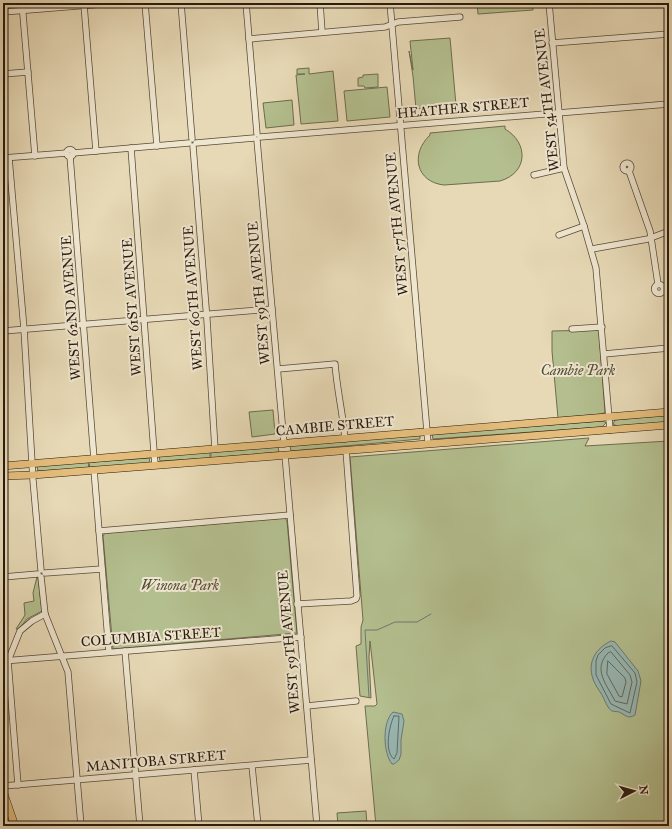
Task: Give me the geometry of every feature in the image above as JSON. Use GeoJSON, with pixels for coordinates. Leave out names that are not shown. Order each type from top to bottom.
{"type":"FeatureCollection","features":[{"type":"Feature","properties":{"kind":"main road","name":"CAMBIE STREET"},"geometry":{"type":"LineString","coordinates":[[3,476],[155,465],[345,439],[669,412]]}},
{"type":"Feature","properties":{"kind":"main road","name":"CAMBIE STREET"},"geometry":{"type":"LineString","coordinates":[[3,466],[215,449],[284,447],[346,450],[669,425]]}},
{"type":"Feature","properties":{"kind":"main road"},"geometry":{"type":"LineString","coordinates":[[3,791],[15,826]]}},
{"type":"Feature","properties":{"kind":"main road"},"geometry":{"type":"LineString","coordinates":[[3,814],[7,826]]}},
{"type":"Feature","properties":{"kind":"street"},"geometry":{"type":"LineString","coordinates":[[22,3],[35,156]]}},
{"type":"Feature","properties":{"kind":"street"},"geometry":{"type":"LineString","coordinates":[[3,12],[115,3]]}},
{"type":"Feature","properties":{"kind":"street"},"geometry":{"type":"LineString","coordinates":[[145,3],[157,146]]}},
{"type":"Feature","properties":{"kind":"street","name":"WEST 60TH AVENUE"},"geometry":{"type":"LineString","coordinates":[[181,3],[207,315],[215,449]]}},
{"type":"Feature","properties":{"kind":"street","name":"WEST 59TH AVENUE"},"geometry":{"type":"LineString","coordinates":[[246,3],[317,826]]}},
{"type":"Feature","properties":{"kind":"street"},"geometry":{"type":"LineString","coordinates":[[320,3],[322,32]]}},
{"type":"Feature","properties":{"kind":"street","name":"WEST 57TH AVENUE"},"geometry":{"type":"LineString","coordinates":[[390,3],[428,443]]}},
{"type":"Feature","properties":{"kind":"street","name":"WEST 54TH AVENUE"},"geometry":{"type":"LineString","coordinates":[[549,3],[564,168],[592,250],[598,283],[610,430]]}},
{"type":"Feature","properties":{"kind":"street"},"geometry":{"type":"LineString","coordinates":[[84,5],[96,151]]}},
{"type":"Feature","properties":{"kind":"street"},"geometry":{"type":"LineString","coordinates":[[249,39],[386,27],[398,22],[460,17]]}},
{"type":"Feature","properties":{"kind":"street"},"geometry":{"type":"LineString","coordinates":[[552,43],[669,34]]}},
{"type":"Feature","properties":{"kind":"street"},"geometry":{"type":"LineString","coordinates":[[3,74],[28,72]]}},
{"type":"Feature","properties":{"kind":"street","name":"HEATHER STREET"},"geometry":{"type":"LineString","coordinates":[[6,158],[70,154],[257,137],[669,104]]}},
{"type":"Feature","properties":{"kind":"street","name":"WEST 61ST AVENUE"},"geometry":{"type":"LineString","coordinates":[[131,148],[146,320],[155,465]]}},
{"type":"Feature","properties":{"kind":"street","name":"WEST 62ND AVENUE"},"geometry":{"type":"LineString","coordinates":[[70,154],[94,459]]}},
{"type":"Feature","properties":{"kind":"street"},"geometry":{"type":"LineString","coordinates":[[6,158],[24,330],[32,464],[45,614],[68,672],[81,826]]}},
{"type":"Feature","properties":{"kind":"street"},"geometry":{"type":"LineString","coordinates":[[534,175],[564,168]]}},
{"type":"Feature","properties":{"kind":"street"},"geometry":{"type":"LineString","coordinates":[[629,171],[652,237],[658,284]]}},
{"type":"Feature","properties":{"kind":"street"},"geometry":{"type":"LineString","coordinates":[[559,235],[584,226]]}},
{"type":"Feature","properties":{"kind":"street"},"geometry":{"type":"LineString","coordinates":[[592,250],[623,245],[669,231]]}},
{"type":"Feature","properties":{"kind":"street"},"geometry":{"type":"LineString","coordinates":[[3,331],[272,310]]}},
{"type":"Feature","properties":{"kind":"street"},"geometry":{"type":"LineString","coordinates":[[572,329],[602,327]]}},
{"type":"Feature","properties":{"kind":"street"},"geometry":{"type":"LineString","coordinates":[[604,354],[669,348]]}},
{"type":"Feature","properties":{"kind":"street"},"geometry":{"type":"LineString","coordinates":[[278,369],[335,364],[345,439]]}},
{"type":"Feature","properties":{"kind":"street"},"geometry":{"type":"LineString","coordinates":[[297,604],[356,599],[358,593],[346,450]]}},
{"type":"Feature","properties":{"kind":"street"},"geometry":{"type":"LineString","coordinates":[[94,470],[109,652]]}},
{"type":"Feature","properties":{"kind":"street"},"geometry":{"type":"LineString","coordinates":[[99,531],[290,515]]}},
{"type":"Feature","properties":{"kind":"street"},"geometry":{"type":"LineString","coordinates":[[3,577],[102,569]]}},
{"type":"Feature","properties":{"kind":"street"},"geometry":{"type":"LineString","coordinates":[[18,785],[5,661],[20,631],[32,621],[45,614]]}},
{"type":"Feature","properties":{"kind":"street","name":"COLUMBIA STREET"},"geometry":{"type":"LineString","coordinates":[[5,661],[301,637]]}},
{"type":"Feature","properties":{"kind":"street"},"geometry":{"type":"LineString","coordinates":[[125,651],[140,826]]}},
{"type":"Feature","properties":{"kind":"street"},"geometry":{"type":"LineString","coordinates":[[307,706],[356,701]]}},
{"type":"Feature","properties":{"kind":"street","name":"MANITOBA STREET"},"geometry":{"type":"LineString","coordinates":[[3,786],[312,760]]}},
{"type":"Feature","properties":{"kind":"street"},"geometry":{"type":"LineString","coordinates":[[252,766],[258,826]]}},
{"type":"Feature","properties":{"kind":"street"},"geometry":{"type":"LineString","coordinates":[[194,770],[199,826]]}},
{"type":"Feature","properties":{"kind":"green space"},"geometry":{"type":"Polygon","coordinates":[[[477,3],[533,3],[533,10],[478,14],[477,3]]]}},
{"type":"Feature","properties":{"kind":"green space"},"geometry":{"type":"Polygon","coordinates":[[[450,38],[456,105],[416,109],[409,51],[413,70],[410,41],[450,38]]]}},
{"type":"Feature","properties":{"kind":"green space"},"geometry":{"type":"Polygon","coordinates":[[[309,68],[309,74],[333,71],[338,121],[301,124],[296,75],[305,74],[297,74],[297,69],[309,68]]]}},
{"type":"Feature","properties":{"kind":"green space"},"geometry":{"type":"Polygon","coordinates":[[[378,74],[378,87],[365,88],[364,86],[358,86],[358,78],[363,77],[363,75],[378,74]]]}},
{"type":"Feature","properties":{"kind":"green space"},"geometry":{"type":"Polygon","coordinates":[[[387,87],[390,117],[347,121],[344,91],[387,87]]]}},
{"type":"Feature","properties":{"kind":"green space"},"geometry":{"type":"Polygon","coordinates":[[[292,100],[294,125],[266,128],[263,103],[292,100]]]}},
{"type":"Feature","properties":{"kind":"green space"},"geometry":{"type":"Polygon","coordinates":[[[505,126],[505,129],[513,135],[518,142],[522,157],[520,165],[509,177],[500,181],[444,185],[427,179],[422,173],[418,158],[420,150],[430,133],[505,126]]]}},
{"type":"Feature","properties":{"kind":"green space","name":"Cambie Park"},"geometry":{"type":"Polygon","coordinates":[[[597,330],[599,332],[605,412],[602,414],[558,418],[552,351],[552,331],[597,330]]]}},
{"type":"Feature","properties":{"kind":"green space"},"geometry":{"type":"Polygon","coordinates":[[[273,410],[275,434],[252,437],[249,412],[273,410]]]}},
{"type":"Feature","properties":{"kind":"green space"},"geometry":{"type":"Polygon","coordinates":[[[669,415],[669,422],[617,426],[613,424],[615,420],[669,415]]]}},
{"type":"Feature","properties":{"kind":"green space"},"geometry":{"type":"Polygon","coordinates":[[[603,421],[606,423],[602,427],[433,439],[432,434],[603,421]]]}},
{"type":"Feature","properties":{"kind":"green space"},"geometry":{"type":"Polygon","coordinates":[[[420,435],[420,439],[291,451],[290,446],[420,435]]]}},
{"type":"Feature","properties":{"kind":"green space"},"geometry":{"type":"Polygon","coordinates":[[[589,438],[585,446],[669,441],[669,826],[376,826],[365,706],[375,706],[377,704],[370,641],[369,657],[371,698],[360,696],[356,646],[361,644],[361,627],[363,620],[350,457],[589,438]]]}},
{"type":"Feature","properties":{"kind":"green space"},"geometry":{"type":"Polygon","coordinates":[[[278,447],[279,452],[211,458],[211,452],[278,447]]]}},
{"type":"Feature","properties":{"kind":"green space"},"geometry":{"type":"Polygon","coordinates":[[[210,452],[210,458],[160,461],[159,456],[210,452]]]}},
{"type":"Feature","properties":{"kind":"green space"},"geometry":{"type":"Polygon","coordinates":[[[150,458],[149,463],[90,468],[89,462],[150,458]]]}},
{"type":"Feature","properties":{"kind":"green space"},"geometry":{"type":"Polygon","coordinates":[[[88,462],[89,468],[38,471],[37,466],[88,462]]]}},
{"type":"Feature","properties":{"kind":"green space","name":"Winona Park"},"geometry":{"type":"Polygon","coordinates":[[[285,518],[287,521],[297,633],[113,649],[103,536],[105,533],[285,518]]]}},
{"type":"Feature","properties":{"kind":"green space"},"geometry":{"type":"Polygon","coordinates":[[[37,577],[42,611],[27,619],[19,629],[16,629],[25,615],[24,603],[34,601],[33,593],[37,577]]]}},
{"type":"Feature","properties":{"kind":"green space"},"geometry":{"type":"Polygon","coordinates":[[[366,811],[367,826],[338,826],[337,813],[366,811]]]}},
{"type":"Feature","properties":{"kind":"water"},"geometry":{"type":"Polygon","coordinates":[[[611,641],[615,642],[638,671],[641,681],[635,715],[631,717],[628,717],[620,712],[610,710],[591,673],[594,656],[601,648],[611,641]]]}},
{"type":"Feature","properties":{"kind":"water"},"geometry":{"type":"Polygon","coordinates":[[[393,712],[402,714],[404,721],[401,740],[401,754],[399,760],[392,764],[385,745],[385,730],[389,717],[393,712]]]}},
{"type":"Feature","properties":{"kind":"waterway"},"geometry":{"type":"LineString","coordinates":[[369,697],[365,630],[377,630],[395,622],[417,622],[431,614]]}}]}
